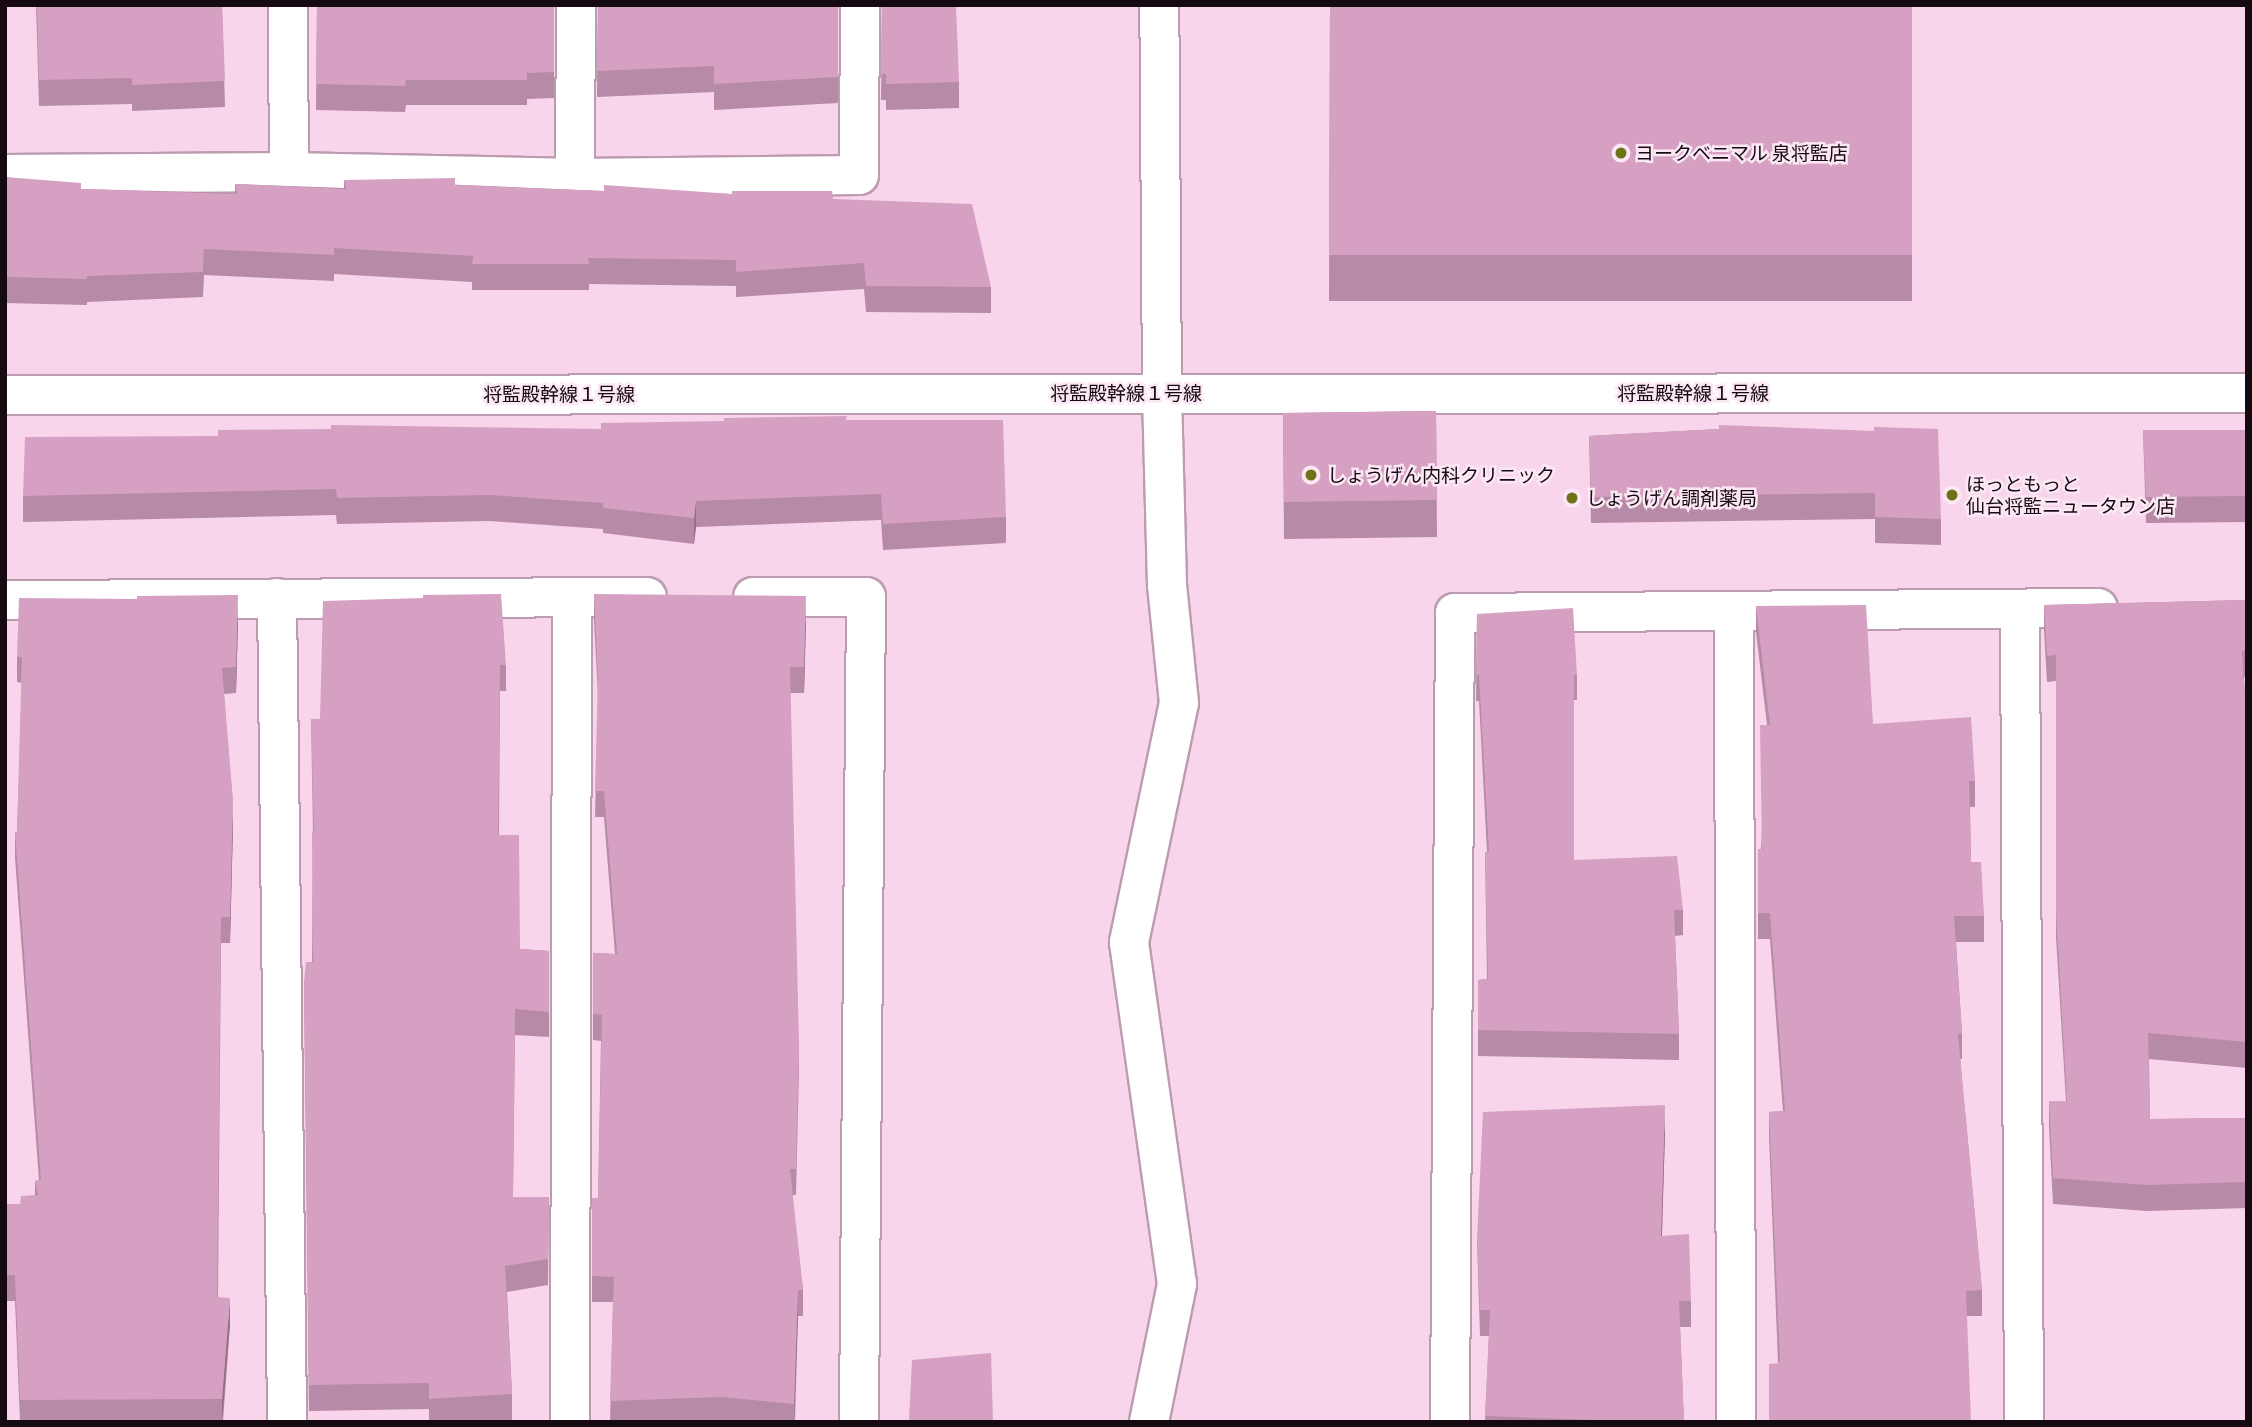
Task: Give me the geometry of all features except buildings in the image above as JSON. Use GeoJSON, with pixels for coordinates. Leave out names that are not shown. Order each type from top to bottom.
{"type":"FeatureCollection","features":[{"type":"Feature","properties":{"kind":"street"},"geometry":{"type":"LineString","coordinates":[[288,5],[289,172]]}},
{"type":"Feature","properties":{"kind":"street"},"geometry":{"type":"LineString","coordinates":[[575,178],[576,5]]}},
{"type":"Feature","properties":{"kind":"street"},"geometry":{"type":"LineString","coordinates":[[5,174],[289,172],[575,178],[859,175],[860,5]]}},
{"type":"Feature","properties":{"kind":"street"},"geometry":{"type":"LineString","coordinates":[[1149,1422],[1177,1284],[1129,942],[1179,703],[1167,585],[1162,393],[1159,5]]}},
{"type":"Feature","properties":{"kind":"street","name":"将監殿幹線１号線"},"geometry":{"type":"LineString","coordinates":[[5,395],[2247,393]]}},
{"type":"Feature","properties":{"kind":"street"},"geometry":{"type":"LineString","coordinates":[[570,1422],[572,597]]}},
{"type":"Feature","properties":{"kind":"street"},"geometry":{"type":"LineString","coordinates":[[5,600],[679,597]]}},
{"type":"Feature","properties":{"kind":"street"},"geometry":{"type":"LineString","coordinates":[[719,597],[866,597],[859,1422]]}},
{"type":"Feature","properties":{"kind":"street"},"geometry":{"type":"LineString","coordinates":[[277,598],[287,1422]]}},
{"type":"Feature","properties":{"kind":"street"},"geometry":{"type":"LineString","coordinates":[[1450,1422],[1455,613],[2127,607]]}},
{"type":"Feature","properties":{"kind":"street"},"geometry":{"type":"LineString","coordinates":[[2020,610],[2024,1422]]}},
{"type":"Feature","properties":{"kind":"street"},"geometry":{"type":"LineString","coordinates":[[1734,611],[1736,1422]]}},
{"type":"Feature","properties":{"kind":"place","name":"ヨークベニマル 泉将監店"},"geometry":{"type":"Point","coordinates":[1621,153]}},
{"type":"Feature","properties":{"kind":"place","name":"しょうげん内科クリニック"},"geometry":{"type":"Point","coordinates":[1311,475]}},
{"type":"Feature","properties":{"kind":"place","name":"ほっともっと 仙台将監ニュータウン店"},"geometry":{"type":"Point","coordinates":[1952,495]}},
{"type":"Feature","properties":{"kind":"place","name":"しょうげん調剤薬局"},"geometry":{"type":"Point","coordinates":[1572,498]}}]}
